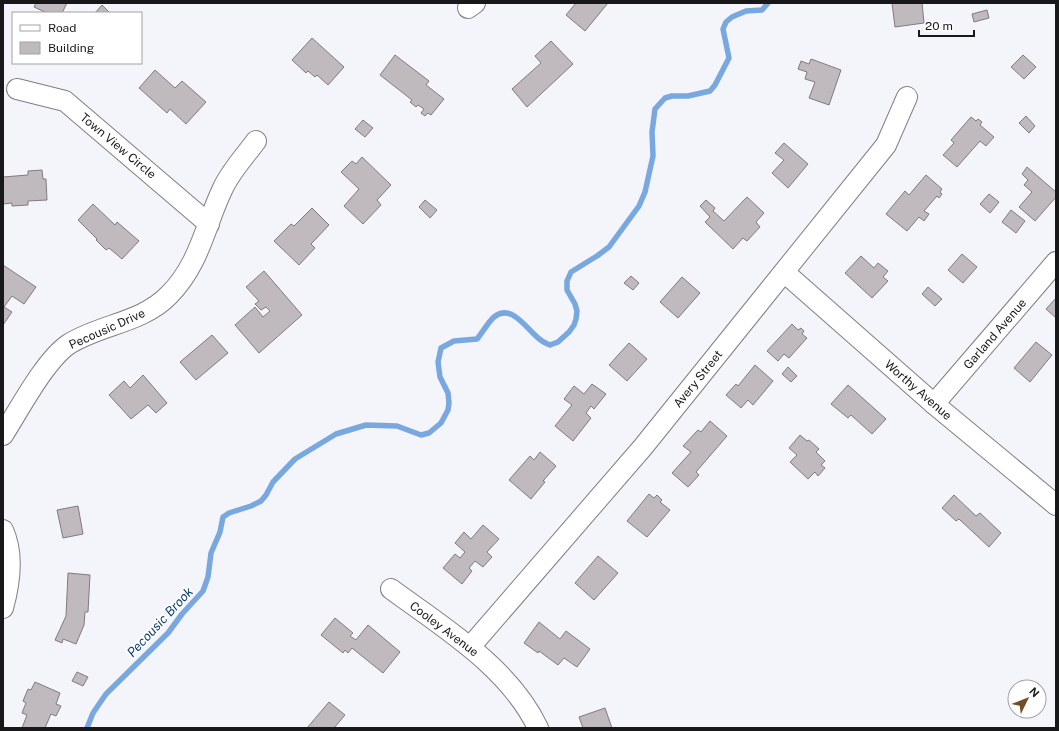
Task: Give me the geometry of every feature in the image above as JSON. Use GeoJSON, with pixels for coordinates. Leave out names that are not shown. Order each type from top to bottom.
{"type":"FeatureCollection","features":[{"type":"Feature","properties":{"kind":"street","name":"Town View Circle"},"geometry":{"type":"LineString","coordinates":[[17,89],[65,101],[209,224]]}},
{"type":"Feature","properties":{"kind":"street","name":"Avery Street"},"geometry":{"type":"LineString","coordinates":[[470,647],[643,447],[886,145],[907,97]]}},
{"type":"Feature","properties":{"kind":"street","name":"Pecousic Drive"},"geometry":{"type":"LineString","coordinates":[[3,435],[40,377],[62,349],[97,330],[148,311],[169,295],[183,280],[194,261],[223,186],[256,141]]}},
{"type":"Feature","properties":{"kind":"street","name":"Garland Avenue"},"geometry":{"type":"LineString","coordinates":[[934,404],[1056,262]]}},
{"type":"Feature","properties":{"kind":"street","name":"Worthy Avenue"},"geometry":{"type":"LineString","coordinates":[[784,272],[934,404],[1056,505]]}},
{"type":"Feature","properties":{"kind":"street"},"geometry":{"type":"LineString","coordinates":[[3,530],[9,547],[10,563],[3,608]]}},
{"type":"Feature","properties":{"kind":"street","name":"Cooley Avenue"},"geometry":{"type":"LineString","coordinates":[[391,589],[470,647],[520,698],[538,728]]}},
{"type":"Feature","properties":{"kind":"building"},"geometry":{"type":"Polygon","coordinates":[[[36,3],[67,3],[62,12],[45,12],[34,7],[36,3]]]}},
{"type":"Feature","properties":{"kind":"building"},"geometry":{"type":"Polygon","coordinates":[[[576,3],[608,3],[585,31],[566,15],[576,3]]]}},
{"type":"Feature","properties":{"kind":"building"},"geometry":{"type":"Polygon","coordinates":[[[892,3],[922,3],[924,23],[895,27],[892,3]]]}},
{"type":"Feature","properties":{"kind":"building"},"geometry":{"type":"Polygon","coordinates":[[[102,5],[109,12],[96,12],[102,5]]]}},
{"type":"Feature","properties":{"kind":"building"},"geometry":{"type":"Polygon","coordinates":[[[987,10],[989,18],[974,22],[972,14],[987,10]]]}},
{"type":"Feature","properties":{"kind":"building"},"geometry":{"type":"Polygon","coordinates":[[[312,38],[344,67],[328,85],[317,75],[315,77],[308,71],[306,73],[292,60],[312,38]]]}},
{"type":"Feature","properties":{"kind":"building"},"geometry":{"type":"Polygon","coordinates":[[[551,41],[573,64],[527,107],[512,89],[541,63],[535,56],[551,41]]]}},
{"type":"Feature","properties":{"kind":"building"},"geometry":{"type":"Polygon","coordinates":[[[395,55],[429,81],[426,85],[444,99],[431,115],[428,113],[425,116],[421,113],[424,109],[418,105],[416,107],[410,102],[412,100],[380,75],[395,55]]]}},
{"type":"Feature","properties":{"kind":"building"},"geometry":{"type":"Polygon","coordinates":[[[1023,55],[1036,67],[1024,79],[1011,67],[1023,55]]]}},
{"type":"Feature","properties":{"kind":"building"},"geometry":{"type":"Polygon","coordinates":[[[811,59],[841,70],[829,105],[809,98],[815,82],[805,79],[807,72],[798,69],[801,61],[809,64],[811,59]]]}},
{"type":"Feature","properties":{"kind":"building"},"geometry":{"type":"Polygon","coordinates":[[[155,70],[175,88],[182,81],[206,102],[186,124],[170,109],[167,113],[139,88],[155,70]]]}},
{"type":"Feature","properties":{"kind":"building"},"geometry":{"type":"Polygon","coordinates":[[[1026,116],[1035,126],[1029,133],[1019,123],[1026,116]]]}},
{"type":"Feature","properties":{"kind":"building"},"geometry":{"type":"Polygon","coordinates":[[[971,117],[976,121],[978,119],[982,122],[980,125],[994,137],[986,146],[980,141],[957,167],[943,155],[954,143],[951,140],[971,117]]]}},
{"type":"Feature","properties":{"kind":"building"},"geometry":{"type":"Polygon","coordinates":[[[363,120],[373,128],[365,137],[355,129],[363,120]]]}},
{"type":"Feature","properties":{"kind":"building"},"geometry":{"type":"Polygon","coordinates":[[[784,143],[808,164],[788,188],[772,173],[784,160],[775,153],[784,143]]]}},
{"type":"Feature","properties":{"kind":"building"},"geometry":{"type":"Polygon","coordinates":[[[362,157],[391,185],[377,200],[381,205],[363,224],[344,206],[359,189],[341,172],[352,161],[356,164],[362,157]]]}},
{"type":"Feature","properties":{"kind":"building"},"geometry":{"type":"Polygon","coordinates":[[[1027,167],[1056,192],[1056,197],[1035,221],[1019,207],[1032,192],[1024,185],[1028,180],[1022,174],[1027,167]]]}},
{"type":"Feature","properties":{"kind":"building"},"geometry":{"type":"Polygon","coordinates":[[[42,170],[43,179],[46,179],[47,200],[28,201],[28,205],[12,206],[12,203],[3,204],[3,177],[28,175],[28,171],[42,170]]]}},
{"type":"Feature","properties":{"kind":"building"},"geometry":{"type":"Polygon","coordinates":[[[926,175],[942,189],[940,192],[942,194],[939,198],[937,196],[924,211],[929,214],[924,221],[919,217],[907,231],[886,214],[905,191],[909,195],[926,175]]]}},
{"type":"Feature","properties":{"kind":"building"},"geometry":{"type":"Polygon","coordinates":[[[989,194],[999,202],[990,213],[980,204],[989,194]]]}},
{"type":"Feature","properties":{"kind":"building"},"geometry":{"type":"Polygon","coordinates":[[[747,197],[764,213],[756,222],[760,227],[747,241],[743,238],[733,249],[705,222],[710,217],[700,206],[706,200],[715,208],[713,211],[724,221],[747,197]]]}},
{"type":"Feature","properties":{"kind":"building"},"geometry":{"type":"Polygon","coordinates":[[[425,200],[437,210],[430,218],[419,207],[425,200]]]}},
{"type":"Feature","properties":{"kind":"building"},"geometry":{"type":"Polygon","coordinates":[[[93,204],[115,225],[117,222],[139,241],[122,259],[109,248],[106,250],[78,220],[93,204]]]}},
{"type":"Feature","properties":{"kind":"building"},"geometry":{"type":"Polygon","coordinates":[[[312,208],[329,225],[311,244],[315,248],[299,265],[274,241],[291,224],[294,226],[312,208]]]}},
{"type":"Feature","properties":{"kind":"building"},"geometry":{"type":"Polygon","coordinates":[[[1011,210],[1025,221],[1016,233],[1002,222],[1011,210]]]}},
{"type":"Feature","properties":{"kind":"building"},"geometry":{"type":"Polygon","coordinates":[[[962,254],[977,267],[963,283],[948,270],[962,254]]]}},
{"type":"Feature","properties":{"kind":"building"},"geometry":{"type":"Polygon","coordinates":[[[861,256],[874,268],[878,263],[888,271],[883,277],[888,281],[872,298],[845,273],[861,256]]]}},
{"type":"Feature","properties":{"kind":"building"},"geometry":{"type":"Polygon","coordinates":[[[3,265],[36,287],[24,304],[12,296],[4,307],[12,312],[3,325],[3,265]]]}},
{"type":"Feature","properties":{"kind":"building"},"geometry":{"type":"Polygon","coordinates":[[[264,271],[302,315],[259,353],[235,325],[255,307],[263,317],[270,311],[266,307],[261,310],[255,304],[259,301],[246,287],[264,271]]]}},
{"type":"Feature","properties":{"kind":"building"},"geometry":{"type":"Polygon","coordinates":[[[631,276],[639,283],[633,290],[624,283],[631,276]]]}},
{"type":"Feature","properties":{"kind":"building"},"geometry":{"type":"Polygon","coordinates":[[[682,277],[700,293],[678,318],[660,302],[682,277]]]}},
{"type":"Feature","properties":{"kind":"building"},"geometry":{"type":"Polygon","coordinates":[[[928,287],[942,299],[935,306],[922,294],[928,287]]]}},
{"type":"Feature","properties":{"kind":"building"},"geometry":{"type":"Polygon","coordinates":[[[1056,298],[1056,318],[1046,309],[1056,298]]]}},
{"type":"Feature","properties":{"kind":"building"},"geometry":{"type":"Polygon","coordinates":[[[792,324],[798,330],[801,328],[804,331],[802,334],[807,338],[789,358],[784,354],[778,361],[767,351],[792,324]]]}},
{"type":"Feature","properties":{"kind":"building"},"geometry":{"type":"Polygon","coordinates":[[[212,335],[228,353],[196,380],[180,362],[212,335]]]}},
{"type":"Feature","properties":{"kind":"building"},"geometry":{"type":"Polygon","coordinates":[[[1036,342],[1052,355],[1030,382],[1014,368],[1036,342]]]}},
{"type":"Feature","properties":{"kind":"building"},"geometry":{"type":"Polygon","coordinates":[[[629,343],[647,359],[627,381],[609,365],[629,343]]]}},
{"type":"Feature","properties":{"kind":"building"},"geometry":{"type":"Polygon","coordinates":[[[755,365],[773,381],[753,405],[748,400],[741,408],[726,395],[736,384],[738,386],[755,365]]]}},
{"type":"Feature","properties":{"kind":"building"},"geometry":{"type":"Polygon","coordinates":[[[788,367],[797,376],[791,382],[782,374],[788,367]]]}},
{"type":"Feature","properties":{"kind":"building"},"geometry":{"type":"Polygon","coordinates":[[[143,375],[167,403],[156,413],[148,405],[131,419],[109,395],[124,381],[130,388],[143,375]]]}},
{"type":"Feature","properties":{"kind":"building"},"geometry":{"type":"Polygon","coordinates":[[[592,384],[606,394],[594,409],[591,406],[586,413],[591,418],[573,441],[555,426],[572,405],[564,399],[574,386],[584,394],[592,384]]]}},
{"type":"Feature","properties":{"kind":"building"},"geometry":{"type":"Polygon","coordinates":[[[848,385],[886,419],[872,434],[851,415],[848,418],[831,404],[848,385]]]}},
{"type":"Feature","properties":{"kind":"building"},"geometry":{"type":"Polygon","coordinates":[[[710,421],[727,436],[696,472],[699,475],[688,487],[672,473],[691,452],[683,446],[698,430],[701,432],[710,421]]]}},
{"type":"Feature","properties":{"kind":"building"},"geometry":{"type":"Polygon","coordinates":[[[800,435],[807,441],[809,440],[819,449],[816,452],[825,461],[821,465],[825,468],[818,476],[815,472],[808,479],[790,462],[797,455],[789,448],[800,435]]]}},
{"type":"Feature","properties":{"kind":"building"},"geometry":{"type":"Polygon","coordinates":[[[540,452],[556,466],[543,481],[545,482],[531,499],[509,480],[530,456],[534,460],[540,452]]]}},
{"type":"Feature","properties":{"kind":"building"},"geometry":{"type":"Polygon","coordinates":[[[649,494],[654,498],[657,495],[662,500],[660,502],[670,510],[647,537],[627,521],[649,494]]]}},
{"type":"Feature","properties":{"kind":"building"},"geometry":{"type":"Polygon","coordinates":[[[954,495],[976,516],[980,513],[1001,533],[989,547],[959,519],[956,521],[942,508],[954,495]]]}},
{"type":"Feature","properties":{"kind":"building"},"geometry":{"type":"Polygon","coordinates":[[[78,506],[83,534],[63,538],[57,510],[78,506]]]}},
{"type":"Feature","properties":{"kind":"building"},"geometry":{"type":"Polygon","coordinates":[[[483,525],[499,539],[487,552],[492,557],[483,567],[475,561],[469,568],[472,571],[462,584],[443,568],[455,554],[460,558],[465,552],[455,543],[464,532],[471,539],[483,525]]]}},
{"type":"Feature","properties":{"kind":"building"},"geometry":{"type":"Polygon","coordinates":[[[598,556],[618,573],[594,600],[575,583],[598,556]]]}},
{"type":"Feature","properties":{"kind":"building"},"geometry":{"type":"Polygon","coordinates":[[[68,573],[90,575],[88,612],[85,612],[84,625],[76,644],[63,639],[62,643],[55,640],[66,616],[68,573]]]}},
{"type":"Feature","properties":{"kind":"building"},"geometry":{"type":"Polygon","coordinates":[[[335,618],[353,633],[350,636],[356,640],[368,625],[400,652],[383,673],[352,648],[348,653],[345,650],[343,653],[321,635],[335,618]]]}},
{"type":"Feature","properties":{"kind":"building"},"geometry":{"type":"Polygon","coordinates":[[[539,622],[560,639],[566,631],[590,649],[577,667],[564,658],[558,665],[539,651],[538,653],[524,643],[539,622]]]}},
{"type":"Feature","properties":{"kind":"building"},"geometry":{"type":"Polygon","coordinates":[[[77,672],[88,677],[83,686],[72,681],[77,672]]]}},
{"type":"Feature","properties":{"kind":"building"},"geometry":{"type":"Polygon","coordinates":[[[35,682],[60,693],[56,704],[61,706],[56,716],[51,714],[45,728],[22,728],[27,715],[22,713],[26,703],[23,701],[28,689],[31,690],[35,682]]]}},
{"type":"Feature","properties":{"kind":"building"},"geometry":{"type":"Polygon","coordinates":[[[329,702],[345,715],[334,728],[307,728],[329,702]]]}},
{"type":"Feature","properties":{"kind":"building"},"geometry":{"type":"Polygon","coordinates":[[[605,708],[612,728],[583,728],[579,717],[605,708]]]}},
{"type":"Feature","properties":{"kind":"waterway","name":"Pecousic Brook"},"geometry":{"type":"LineString","coordinates":[[87,728],[93,713],[106,694],[168,633],[182,614],[203,591],[208,577],[211,553],[220,532],[223,517],[229,513],[261,501],[273,482],[295,459],[336,434],[366,425],[397,426],[421,435],[429,433],[441,423],[448,410],[449,403],[448,393],[440,377],[438,362],[441,348],[454,341],[477,339],[492,319],[500,313],[506,313],[518,318],[540,340],[550,345],[558,342],[569,332],[574,325],[577,311],[575,304],[567,290],[567,281],[571,272],[609,247],[639,206],[645,192],[653,156],[652,132],[655,109],[665,98],[672,96],[688,96],[710,91],[715,85],[729,58],[723,29],[726,22],[732,17],[746,11],[762,10],[768,3]]}}]}
